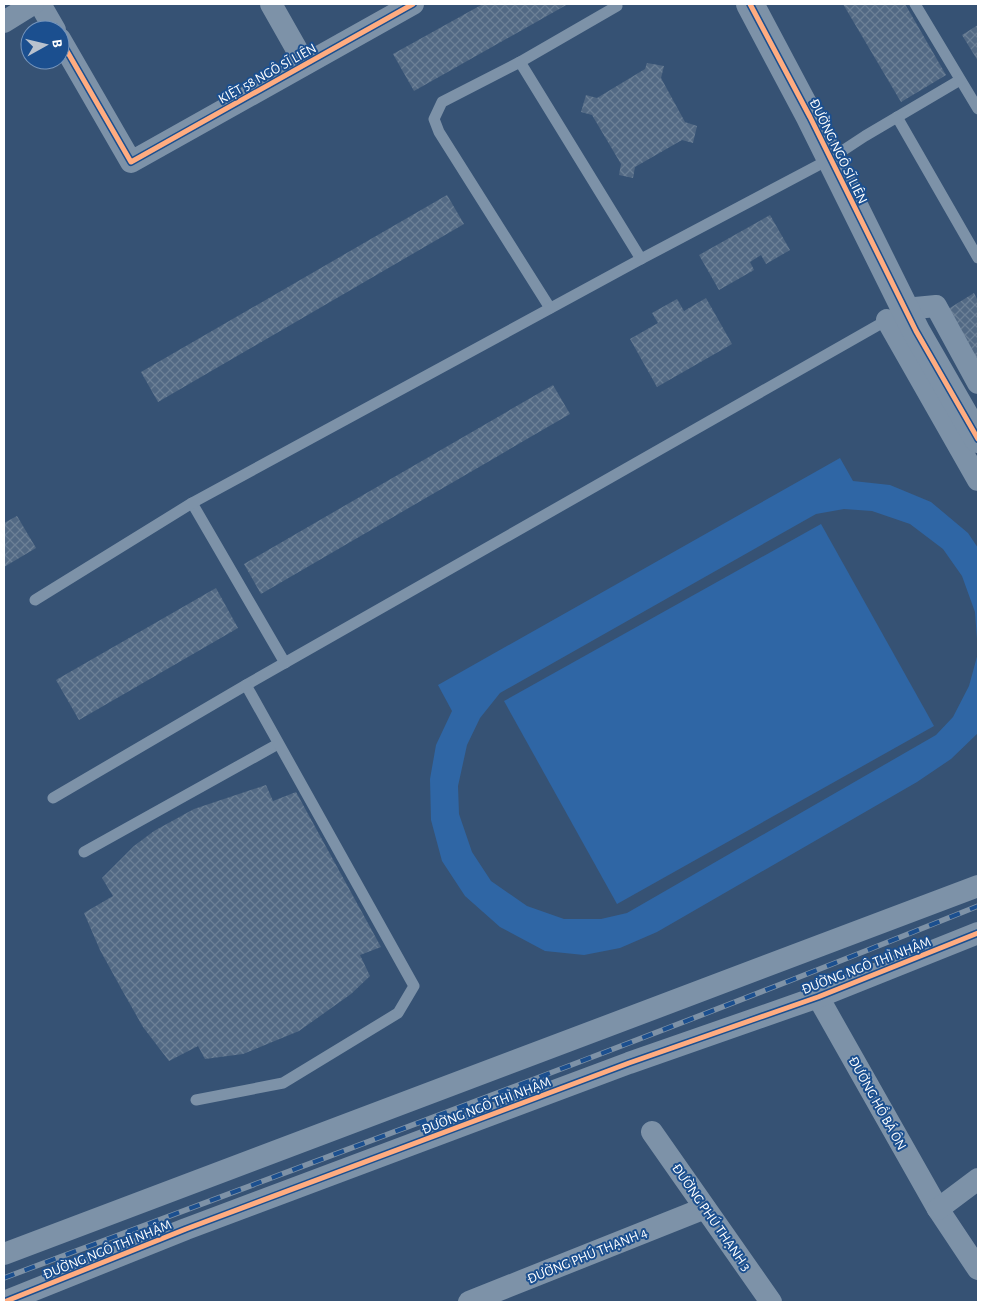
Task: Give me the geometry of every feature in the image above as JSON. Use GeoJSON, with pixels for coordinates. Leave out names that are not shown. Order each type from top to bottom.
{"type":"FeatureCollection","features":[{"type":"Feature","properties":{"kind":"street"},"geometry":{"type":"LineString","coordinates":[[4,22],[33,4]]}},
{"type":"Feature","properties":{"kind":"street"},"geometry":{"type":"LineString","coordinates":[[40,4],[49,20]]}},
{"type":"Feature","properties":{"kind":"street"},"geometry":{"type":"LineString","coordinates":[[271,4],[305,64]]}},
{"type":"Feature","properties":{"kind":"street","name":"KIỆT 58 NGÔ SĨ LIÊN"},"geometry":{"type":"LineString","coordinates":[[70,56],[131,162],[414,4]]}},
{"type":"Feature","properties":{"kind":"street","name":"ĐƯỜNG NGÔ SĨ LIÊN"},"geometry":{"type":"LineString","coordinates":[[750,4],[810,117],[903,320],[978,439]]}},
{"type":"Feature","properties":{"kind":"street"},"geometry":{"type":"LineString","coordinates":[[978,383],[936,306],[903,320],[978,480]]}},
{"type":"Feature","properties":{"kind":"street"},"geometry":{"type":"LineString","coordinates":[[4,1254],[978,886]]}},
{"type":"Feature","properties":{"kind":"street","name":"ĐƯỜNG NGÔ THÌ NHẬM"},"geometry":{"type":"LineString","coordinates":[[4,1302],[232,1212],[629,1063],[818,997],[978,933]]}},
{"type":"Feature","properties":{"kind":"street","name":"ĐƯỜNG HỒ BÁ ÔN"},"geometry":{"type":"LineString","coordinates":[[818,997],[938,1209],[978,1269]]}},
{"type":"Feature","properties":{"kind":"street","name":"ĐƯỜNG PHÚ THẠNH 3"},"geometry":{"type":"LineString","coordinates":[[652,1132],[771,1302]]}},
{"type":"Feature","properties":{"kind":"street"},"geometry":{"type":"LineString","coordinates":[[938,1209],[978,1179]]}},
{"type":"Feature","properties":{"kind":"street","name":"ĐƯỜNG PHÚ THẠNH 4"},"geometry":{"type":"LineString","coordinates":[[469,1302],[705,1208]]}},
{"type":"Feature","properties":{"kind":"lane"},"geometry":{"type":"LineString","coordinates":[[916,4],[978,110]]}},
{"type":"Feature","properties":{"kind":"lane"},"geometry":{"type":"LineString","coordinates":[[550,308],[440,132],[434,119],[442,102],[520,62],[617,6]]}},
{"type":"Feature","properties":{"kind":"lane"},"geometry":{"type":"LineString","coordinates":[[520,62],[641,259]]}},
{"type":"Feature","properties":{"kind":"lane"},"geometry":{"type":"LineString","coordinates":[[36,600],[192,503],[550,308],[830,159],[960,80]]}},
{"type":"Feature","properties":{"kind":"lane"},"geometry":{"type":"LineString","coordinates":[[897,117],[978,258]]}},
{"type":"Feature","properties":{"kind":"lane"},"geometry":{"type":"LineString","coordinates":[[53,798],[285,664],[903,320]]}},
{"type":"Feature","properties":{"kind":"lane"},"geometry":{"type":"LineString","coordinates":[[192,503],[285,664]]}},
{"type":"Feature","properties":{"kind":"lane"},"geometry":{"type":"LineString","coordinates":[[196,1100],[283,1083],[398,1014],[414,986],[246,686]]}},
{"type":"Feature","properties":{"kind":"lane"},"geometry":{"type":"LineString","coordinates":[[84,852],[278,744]]}},
{"type":"Feature","properties":{"kind":"shaded area"},"geometry":{"type":"Polygon","coordinates":[[[840,458],[853,481],[890,485],[931,502],[968,533],[978,548],[978,653],[978,733],[951,759],[917,782],[657,932],[620,948],[584,955],[545,951],[500,927],[465,896],[442,861],[431,820],[430,779],[436,745],[452,711],[438,685],[840,458]],[[844,509],[816,514],[500,693],[480,718],[467,745],[458,786],[459,814],[472,852],[491,881],[527,906],[564,919],[601,919],[627,913],[936,735],[953,717],[969,686],[978,653],[975,612],[962,576],[943,549],[910,524],[872,511],[844,509]]]}},
{"type":"Feature","properties":{"kind":"shaded area"},"geometry":{"type":"Polygon","coordinates":[[[821,524],[934,726],[617,904],[504,701],[821,524]]]}},
{"type":"Feature","properties":{"kind":"building"},"geometry":{"type":"Polygon","coordinates":[[[483,4],[568,4],[414,91],[393,54],[483,4]]]}},
{"type":"Feature","properties":{"kind":"building"},"geometry":{"type":"Polygon","coordinates":[[[843,4],[905,4],[946,75],[901,102],[843,4]]]}},
{"type":"Feature","properties":{"kind":"building"},"geometry":{"type":"Polygon","coordinates":[[[978,25],[978,61],[962,35],[978,25]]]}},
{"type":"Feature","properties":{"kind":"building"},"geometry":{"type":"Polygon","coordinates":[[[647,63],[664,66],[661,78],[685,122],[697,126],[693,143],[682,140],[635,167],[633,178],[619,175],[621,164],[592,115],[581,112],[586,95],[597,98],[645,69],[647,63]]]}},
{"type":"Feature","properties":{"kind":"building"},"geometry":{"type":"Polygon","coordinates":[[[447,195],[464,224],[158,402],[141,372],[447,195]]]}},
{"type":"Feature","properties":{"kind":"building"},"geometry":{"type":"Polygon","coordinates":[[[770,215],[790,250],[766,264],[761,255],[750,262],[754,270],[719,290],[699,255],[770,215]]]}},
{"type":"Feature","properties":{"kind":"building"},"geometry":{"type":"Polygon","coordinates":[[[974,293],[978,301],[978,364],[945,311],[974,293]]]}},
{"type":"Feature","properties":{"kind":"building"},"geometry":{"type":"Polygon","coordinates":[[[706,298],[732,344],[657,387],[630,339],[658,323],[652,313],[677,299],[684,311],[706,298]]]}},
{"type":"Feature","properties":{"kind":"building"},"geometry":{"type":"Polygon","coordinates":[[[553,385],[570,414],[261,594],[244,564],[553,385]]]}},
{"type":"Feature","properties":{"kind":"building"},"geometry":{"type":"Polygon","coordinates":[[[17,516],[36,548],[4,567],[4,523],[17,516]]]}},
{"type":"Feature","properties":{"kind":"building"},"geometry":{"type":"Polygon","coordinates":[[[216,588],[238,628],[79,720],[56,680],[216,588]]]}},
{"type":"Feature","properties":{"kind":"building"},"geometry":{"type":"Polygon","coordinates":[[[266,785],[273,801],[296,792],[381,947],[360,955],[370,976],[351,994],[299,1031],[243,1054],[205,1059],[198,1046],[169,1061],[143,1027],[100,950],[84,913],[113,896],[102,878],[134,846],[154,831],[194,809],[266,785]]]}},
{"type":"Feature","properties":{"kind":"railway"},"geometry":{"type":"LineString","coordinates":[[4,1278],[614,1049],[978,906]]}},
{"type":"Feature","properties":{"kind":"cycle path"},"geometry":{"type":"LineString","coordinates":[[70,56],[131,162],[413,4]]}},
{"type":"Feature","properties":{"kind":"cycle path"},"geometry":{"type":"LineString","coordinates":[[750,4],[810,117],[916,331],[978,439]]}},
{"type":"Feature","properties":{"kind":"cycle path"},"geometry":{"type":"LineString","coordinates":[[4,1302],[186,1229],[629,1063],[818,997],[978,933]]}}]}
